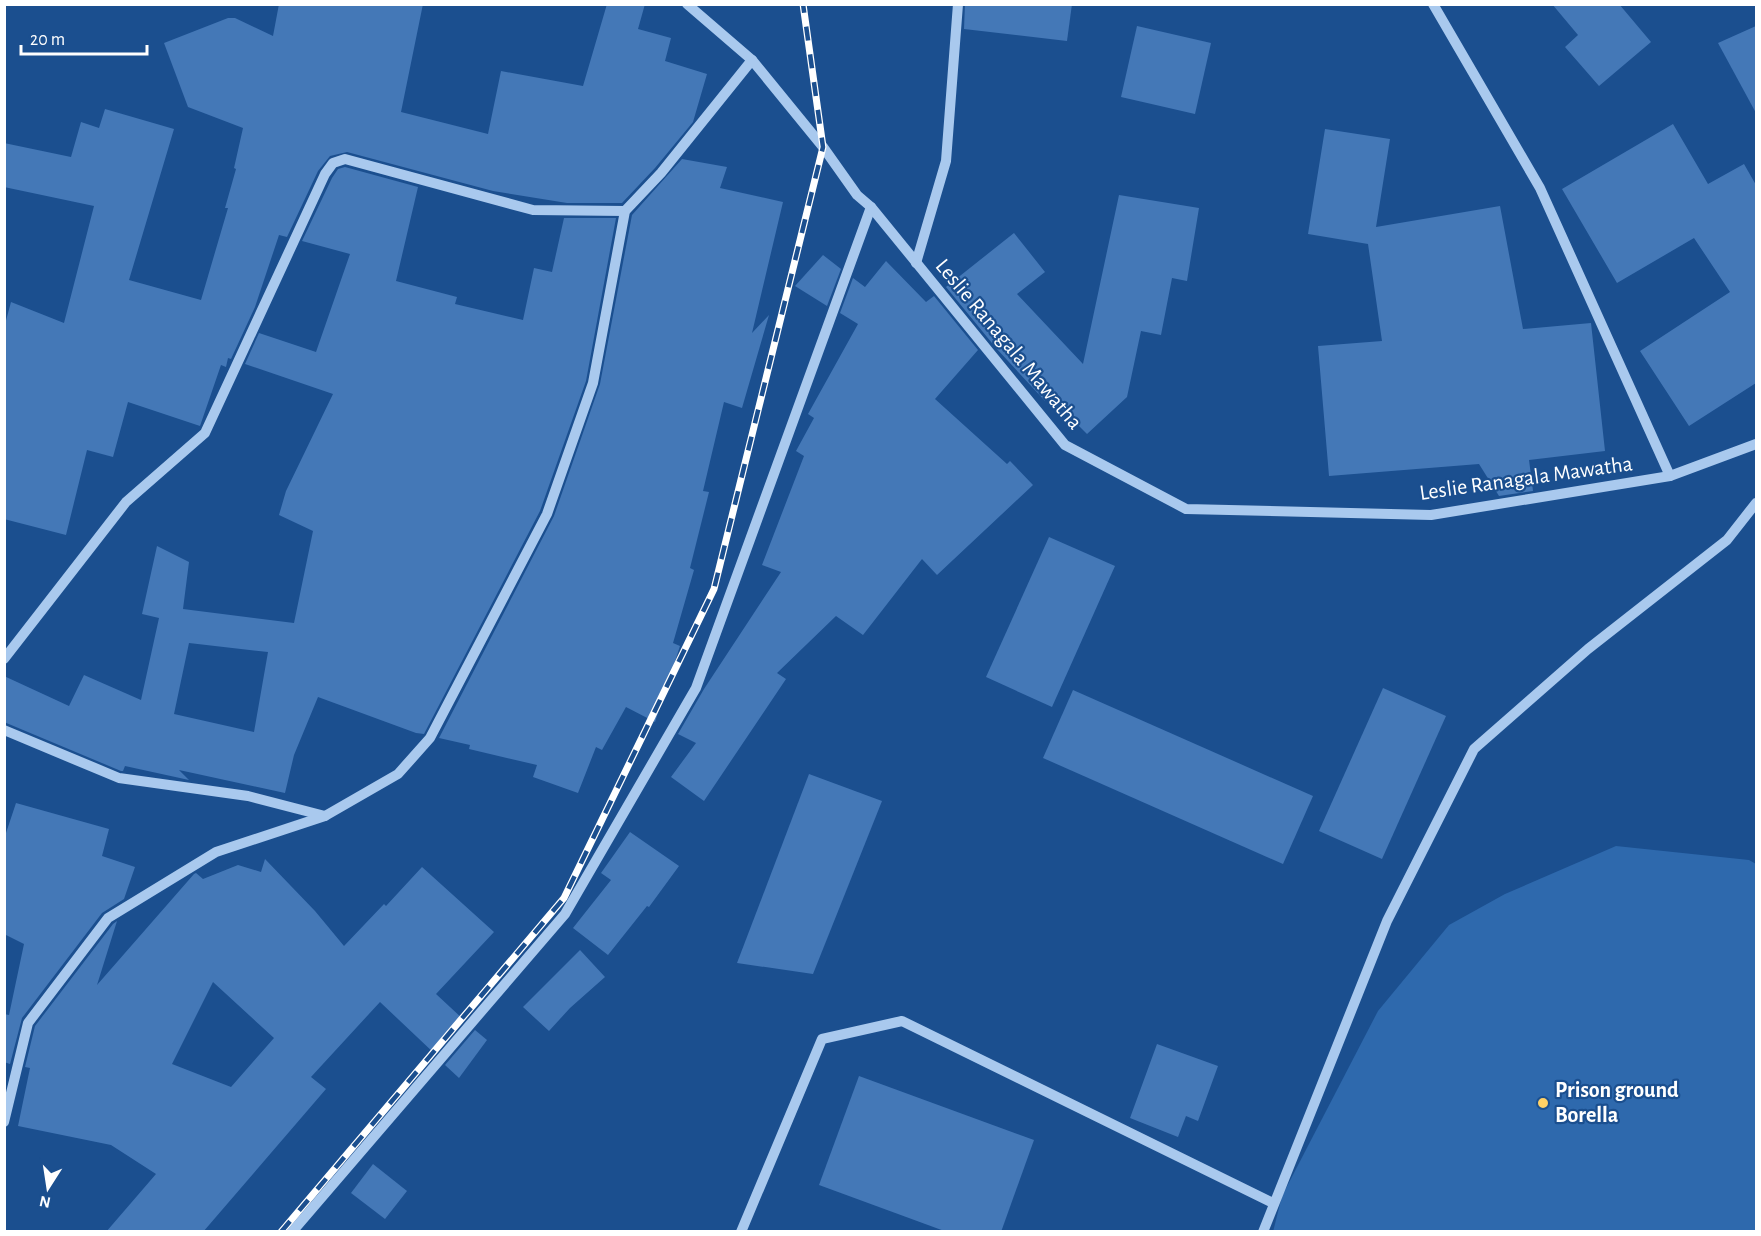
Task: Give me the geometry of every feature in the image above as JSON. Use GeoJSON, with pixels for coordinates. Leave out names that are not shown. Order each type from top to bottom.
{"type":"FeatureCollection","features":[{"type":"Feature","properties":{"kind":"street","name":"Leslie Ranagala Mawatha"},"geometry":{"type":"LineString","coordinates":[[687,4],[752,60],[823,147],[856,195],[871,207],[1065,445],[1186,508],[1431,515],[1670,476],[1756,444]]}},
{"type":"Feature","properties":{"kind":"street"},"geometry":{"type":"LineString","coordinates":[[916,263],[946,161],[958,4]]}},
{"type":"Feature","properties":{"kind":"street"},"geometry":{"type":"LineString","coordinates":[[1432,4],[1540,188],[1670,476]]}},
{"type":"Feature","properties":{"kind":"street"},"geometry":{"type":"LineString","coordinates":[[4,1122],[28,1023],[108,918],[216,852],[325,816],[398,774],[430,738],[547,514],[593,383],[625,212],[662,173],[752,60]]}},
{"type":"Feature","properties":{"kind":"street"},"geometry":{"type":"LineString","coordinates":[[4,659],[126,502],[205,433],[325,174],[333,163],[345,159],[533,210],[625,212]]}},
{"type":"Feature","properties":{"kind":"street"},"geometry":{"type":"LineString","coordinates":[[292,1232],[565,914],[696,688],[871,207]]}},
{"type":"Feature","properties":{"kind":"street"},"geometry":{"type":"LineString","coordinates":[[1263,1232],[1387,921],[1474,749],[1588,649],[1727,540],[1756,503]]}},
{"type":"Feature","properties":{"kind":"street"},"geometry":{"type":"LineString","coordinates":[[4,730],[119,778],[248,796],[325,816]]}},
{"type":"Feature","properties":{"kind":"street"},"geometry":{"type":"LineString","coordinates":[[741,1232],[822,1039],[902,1021],[1273,1203]]}},
{"type":"Feature","properties":{"kind":"shaded area","name":"Prison ground Borella"},"geometry":{"type":"Polygon","coordinates":[[[1616,846],[1749,860],[1756,864],[1756,1231],[1273,1232],[1282,1196],[1378,1011],[1449,925],[1505,894],[1616,846]]]}},
{"type":"Feature","properties":{"kind":"building"},"geometry":{"type":"Polygon","coordinates":[[[279,4],[423,4],[401,112],[488,134],[501,71],[583,86],[607,4],[645,4],[638,29],[671,38],[665,61],[707,74],[693,122],[622,203],[567,203],[493,191],[347,152],[330,156],[318,171],[287,237],[279,235],[255,307],[231,359],[228,358],[226,367],[221,365],[200,426],[128,402],[113,457],[87,450],[66,535],[4,519],[4,328],[11,302],[64,323],[94,206],[4,187],[4,143],[71,157],[81,122],[99,128],[105,109],[174,129],[129,280],[201,300],[228,208],[225,208],[236,169],[234,168],[243,128],[188,107],[164,43],[228,18],[235,18],[273,36],[279,4]]]}},
{"type":"Feature","properties":{"kind":"building"},"geometry":{"type":"Polygon","coordinates":[[[965,4],[1072,4],[1067,41],[964,29],[965,4]]]}},
{"type":"Feature","properties":{"kind":"building"},"geometry":{"type":"Polygon","coordinates":[[[1552,4],[1619,4],[1651,42],[1599,86],[1565,47],[1578,35],[1552,4]]]}},
{"type":"Feature","properties":{"kind":"building"},"geometry":{"type":"Polygon","coordinates":[[[1137,26],[1211,43],[1195,114],[1121,97],[1137,26]]]}},
{"type":"Feature","properties":{"kind":"building"},"geometry":{"type":"Polygon","coordinates":[[[1756,26],[1756,113],[1718,43],[1756,26]]]}},
{"type":"Feature","properties":{"kind":"building"},"geometry":{"type":"Polygon","coordinates":[[[1673,124],[1708,184],[1744,164],[1756,185],[1756,383],[1689,426],[1640,351],[1730,292],[1694,238],[1617,283],[1562,189],[1673,124]]]}},
{"type":"Feature","properties":{"kind":"building"},"geometry":{"type":"Polygon","coordinates":[[[1325,129],[1390,139],[1376,227],[1500,206],[1523,329],[1591,323],[1605,451],[1529,460],[1533,491],[1499,496],[1479,464],[1329,476],[1318,346],[1382,341],[1368,244],[1308,234],[1325,129]]]}},
{"type":"Feature","properties":{"kind":"building"},"geometry":{"type":"Polygon","coordinates":[[[682,159],[727,167],[720,188],[783,202],[752,333],[769,315],[742,408],[724,402],[703,491],[709,492],[690,568],[694,570],[673,643],[680,646],[655,722],[626,707],[602,750],[596,747],[578,793],[533,777],[537,765],[469,749],[470,745],[439,738],[554,516],[600,384],[632,215],[682,159]]]}},
{"type":"Feature","properties":{"kind":"building"},"geometry":{"type":"Polygon","coordinates":[[[345,167],[418,187],[396,281],[457,297],[455,304],[523,320],[534,268],[552,272],[564,218],[616,218],[586,381],[540,511],[424,734],[318,697],[294,755],[285,793],[179,770],[189,780],[125,766],[121,771],[4,722],[4,676],[69,706],[84,675],[141,700],[159,618],[142,614],[157,546],[189,562],[183,609],[294,623],[313,531],[279,515],[286,491],[333,394],[245,364],[259,333],[316,352],[350,254],[302,241],[338,169],[345,167]],[[189,643],[174,714],[254,732],[268,652],[189,643]]]}},
{"type":"Feature","properties":{"kind":"building"},"geometry":{"type":"Polygon","coordinates":[[[1119,195],[1199,208],[1187,281],[1172,278],[1161,335],[1141,331],[1127,397],[1087,434],[1047,394],[1045,401],[996,348],[946,287],[1014,233],[1045,272],[1017,294],[1083,364],[1119,195]]]}},
{"type":"Feature","properties":{"kind":"building"},"geometry":{"type":"Polygon","coordinates":[[[823,255],[841,269],[827,306],[795,286],[823,255]]]}},
{"type":"Feature","properties":{"kind":"building"},"geometry":{"type":"Polygon","coordinates":[[[886,261],[926,302],[934,296],[978,350],[935,399],[1007,464],[1010,461],[1033,485],[937,575],[922,559],[863,635],[836,616],[777,673],[786,679],[704,801],[671,777],[696,743],[678,734],[704,689],[781,572],[762,565],[804,456],[796,451],[814,418],[808,414],[858,324],[840,313],[853,278],[865,287],[886,261]]]}},
{"type":"Feature","properties":{"kind":"building"},"geometry":{"type":"Polygon","coordinates":[[[1049,537],[1115,566],[1052,707],[986,677],[1049,537]]]}},
{"type":"Feature","properties":{"kind":"building"},"geometry":{"type":"Polygon","coordinates":[[[1383,688],[1446,716],[1382,859],[1319,831],[1383,688]]]}},
{"type":"Feature","properties":{"kind":"building"},"geometry":{"type":"Polygon","coordinates":[[[1073,690],[1313,796],[1283,864],[1043,758],[1073,690]]]}},
{"type":"Feature","properties":{"kind":"building"},"geometry":{"type":"Polygon","coordinates":[[[809,774],[882,801],[813,974],[737,963],[809,774]]]}},
{"type":"Feature","properties":{"kind":"building"},"geometry":{"type":"Polygon","coordinates":[[[16,803],[109,829],[102,856],[135,867],[124,899],[102,913],[22,1018],[10,1064],[4,1062],[4,1014],[9,1015],[24,944],[4,934],[4,839],[16,803]]]}},
{"type":"Feature","properties":{"kind":"building"},"geometry":{"type":"Polygon","coordinates":[[[630,832],[679,866],[649,907],[647,906],[608,955],[573,928],[611,880],[601,873],[630,832]]]}},
{"type":"Feature","properties":{"kind":"building"},"geometry":{"type":"Polygon","coordinates":[[[265,859],[315,911],[344,946],[422,867],[494,932],[436,994],[464,1020],[435,1054],[380,1002],[311,1077],[326,1089],[203,1232],[106,1232],[156,1174],[111,1145],[18,1126],[30,1068],[25,1067],[35,1026],[117,921],[97,985],[194,874],[196,873],[203,879],[238,865],[261,872],[265,859]],[[213,982],[172,1064],[231,1087],[274,1038],[213,982]]]}},
{"type":"Feature","properties":{"kind":"building"},"geometry":{"type":"Polygon","coordinates":[[[580,950],[605,977],[570,1008],[549,1031],[523,1007],[580,950]]]}},
{"type":"Feature","properties":{"kind":"building"},"geometry":{"type":"Polygon","coordinates":[[[475,1030],[487,1040],[459,1078],[445,1065],[475,1030]]]}},
{"type":"Feature","properties":{"kind":"building"},"geometry":{"type":"Polygon","coordinates":[[[1157,1044],[1218,1066],[1198,1121],[1186,1116],[1178,1137],[1130,1118],[1157,1044]]]}},
{"type":"Feature","properties":{"kind":"building"},"geometry":{"type":"Polygon","coordinates":[[[859,1076],[1034,1140],[1001,1232],[947,1232],[819,1185],[859,1076]]]}},
{"type":"Feature","properties":{"kind":"building"},"geometry":{"type":"Polygon","coordinates":[[[373,1164],[407,1191],[385,1219],[351,1193],[373,1164]]]}},
{"type":"Feature","properties":{"kind":"railway"},"geometry":{"type":"LineString","coordinates":[[281,1232],[564,898],[714,589],[823,147],[803,4]]}},
{"type":"Feature","properties":{"kind":"place","name":"Prison ground Borella"},"geometry":{"type":"Point","coordinates":[1543,1103]}}]}
